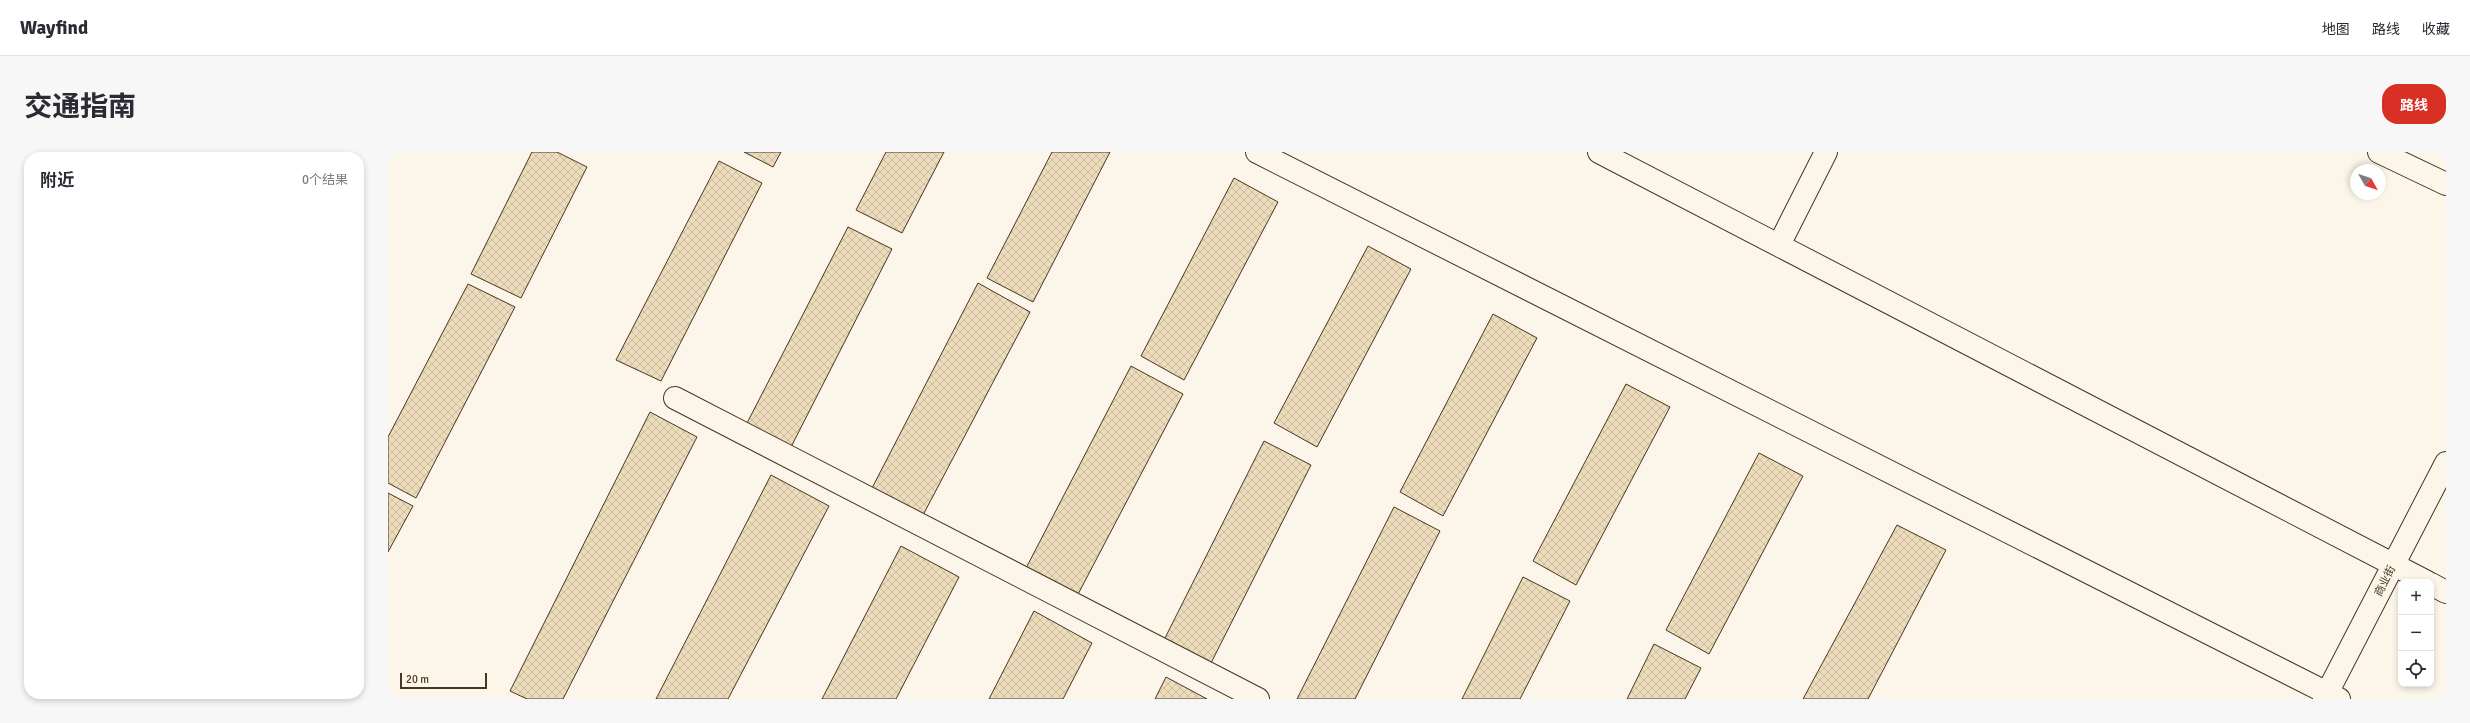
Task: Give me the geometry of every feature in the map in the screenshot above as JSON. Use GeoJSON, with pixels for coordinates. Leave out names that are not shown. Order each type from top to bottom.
{"type":"FeatureCollection","features":[{"type":"Feature","properties":{"kind":"street"},"geometry":{"type":"LineString","coordinates":[[1256,152],[2330,697]]}},
{"type":"Feature","properties":{"kind":"street"},"geometry":{"type":"LineString","coordinates":[[1599,152],[2421,579]]}},
{"type":"Feature","properties":{"kind":"street"},"geometry":{"type":"LineString","coordinates":[[1779,245],[1826,152]]}},
{"type":"Feature","properties":{"kind":"street"},"geometry":{"type":"LineString","coordinates":[[2379,152],[2446,184]]}},
{"type":"Feature","properties":{"kind":"street"},"geometry":{"type":"LineString","coordinates":[[675,398],[1258,699]]}},
{"type":"Feature","properties":{"kind":"street","name":"商业街"},"geometry":{"type":"LineString","coordinates":[[2330,697],[2394,565],[2446,463]]}},
{"type":"Feature","properties":{"kind":"street"},"geometry":{"type":"LineString","coordinates":[[2434,586],[2446,592]]}},
{"type":"Feature","properties":{"kind":"building"},"geometry":{"type":"Polygon","coordinates":[[[532,152],[557,152],[587,167],[521,298],[471,274],[532,152]]]}},
{"type":"Feature","properties":{"kind":"building"},"geometry":{"type":"Polygon","coordinates":[[[744,152],[781,152],[773,167],[744,152]]]}},
{"type":"Feature","properties":{"kind":"building"},"geometry":{"type":"Polygon","coordinates":[[[886,152],[944,152],[902,233],[856,210],[886,152]]]}},
{"type":"Feature","properties":{"kind":"building"},"geometry":{"type":"Polygon","coordinates":[[[1052,152],[1110,152],[1033,302],[987,278],[1052,152]]]}},
{"type":"Feature","properties":{"kind":"building"},"geometry":{"type":"Polygon","coordinates":[[[719,161],[762,183],[661,381],[616,360],[719,161]]]}},
{"type":"Feature","properties":{"kind":"building"},"geometry":{"type":"Polygon","coordinates":[[[1234,178],[1278,202],[1184,380],[1141,356],[1234,178]]]}},
{"type":"Feature","properties":{"kind":"building"},"geometry":{"type":"Polygon","coordinates":[[[848,227],[892,249],[791,447],[746,425],[848,227]]]}},
{"type":"Feature","properties":{"kind":"building"},"geometry":{"type":"Polygon","coordinates":[[[1368,246],[1411,269],[1317,447],[1274,423],[1368,246]]]}},
{"type":"Feature","properties":{"kind":"building"},"geometry":{"type":"Polygon","coordinates":[[[978,283],[1030,312],[922,517],[871,490],[978,283]]]}},
{"type":"Feature","properties":{"kind":"building"},"geometry":{"type":"Polygon","coordinates":[[[468,284],[515,307],[416,498],[388,483],[388,437],[468,284]]]}},
{"type":"Feature","properties":{"kind":"building"},"geometry":{"type":"Polygon","coordinates":[[[1493,314],[1537,338],[1443,516],[1400,492],[1493,314]]]}},
{"type":"Feature","properties":{"kind":"building"},"geometry":{"type":"Polygon","coordinates":[[[1131,366],[1183,394],[1075,600],[1024,572],[1131,366]]]}},
{"type":"Feature","properties":{"kind":"building"},"geometry":{"type":"Polygon","coordinates":[[[1626,384],[1670,407],[1576,585],[1533,561],[1626,384]]]}},
{"type":"Feature","properties":{"kind":"building"},"geometry":{"type":"Polygon","coordinates":[[[650,412],[697,437],[563,699],[527,699],[510,691],[650,412]]]}},
{"type":"Feature","properties":{"kind":"building"},"geometry":{"type":"Polygon","coordinates":[[[1264,441],[1311,465],[1210,665],[1164,640],[1264,441]]]}},
{"type":"Feature","properties":{"kind":"building"},"geometry":{"type":"Polygon","coordinates":[[[1759,453],[1803,476],[1709,654],[1666,630],[1759,453]]]}},
{"type":"Feature","properties":{"kind":"building"},"geometry":{"type":"Polygon","coordinates":[[[771,475],[829,506],[728,699],[656,699],[771,475]]]}},
{"type":"Feature","properties":{"kind":"building"},"geometry":{"type":"Polygon","coordinates":[[[388,493],[413,506],[388,552],[388,493]]]}},
{"type":"Feature","properties":{"kind":"building"},"geometry":{"type":"Polygon","coordinates":[[[1394,507],[1440,531],[1355,699],[1297,699],[1394,507]]]}},
{"type":"Feature","properties":{"kind":"building"},"geometry":{"type":"Polygon","coordinates":[[[1897,525],[1946,550],[1868,699],[1803,699],[1897,525]]]}},
{"type":"Feature","properties":{"kind":"building"},"geometry":{"type":"Polygon","coordinates":[[[901,546],[959,577],[896,699],[822,699],[901,546]]]}},
{"type":"Feature","properties":{"kind":"building"},"geometry":{"type":"Polygon","coordinates":[[[1523,577],[1570,601],[1520,699],[1462,699],[1523,577]]]}},
{"type":"Feature","properties":{"kind":"building"},"geometry":{"type":"Polygon","coordinates":[[[1034,611],[1092,643],[1063,699],[989,699],[1034,611]]]}},
{"type":"Feature","properties":{"kind":"building"},"geometry":{"type":"Polygon","coordinates":[[[1654,644],[1701,668],[1685,699],[1627,699],[1654,644]]]}},
{"type":"Feature","properties":{"kind":"building"},"geometry":{"type":"Polygon","coordinates":[[[1166,677],[1207,699],[1155,699],[1166,677]]]}}]}
